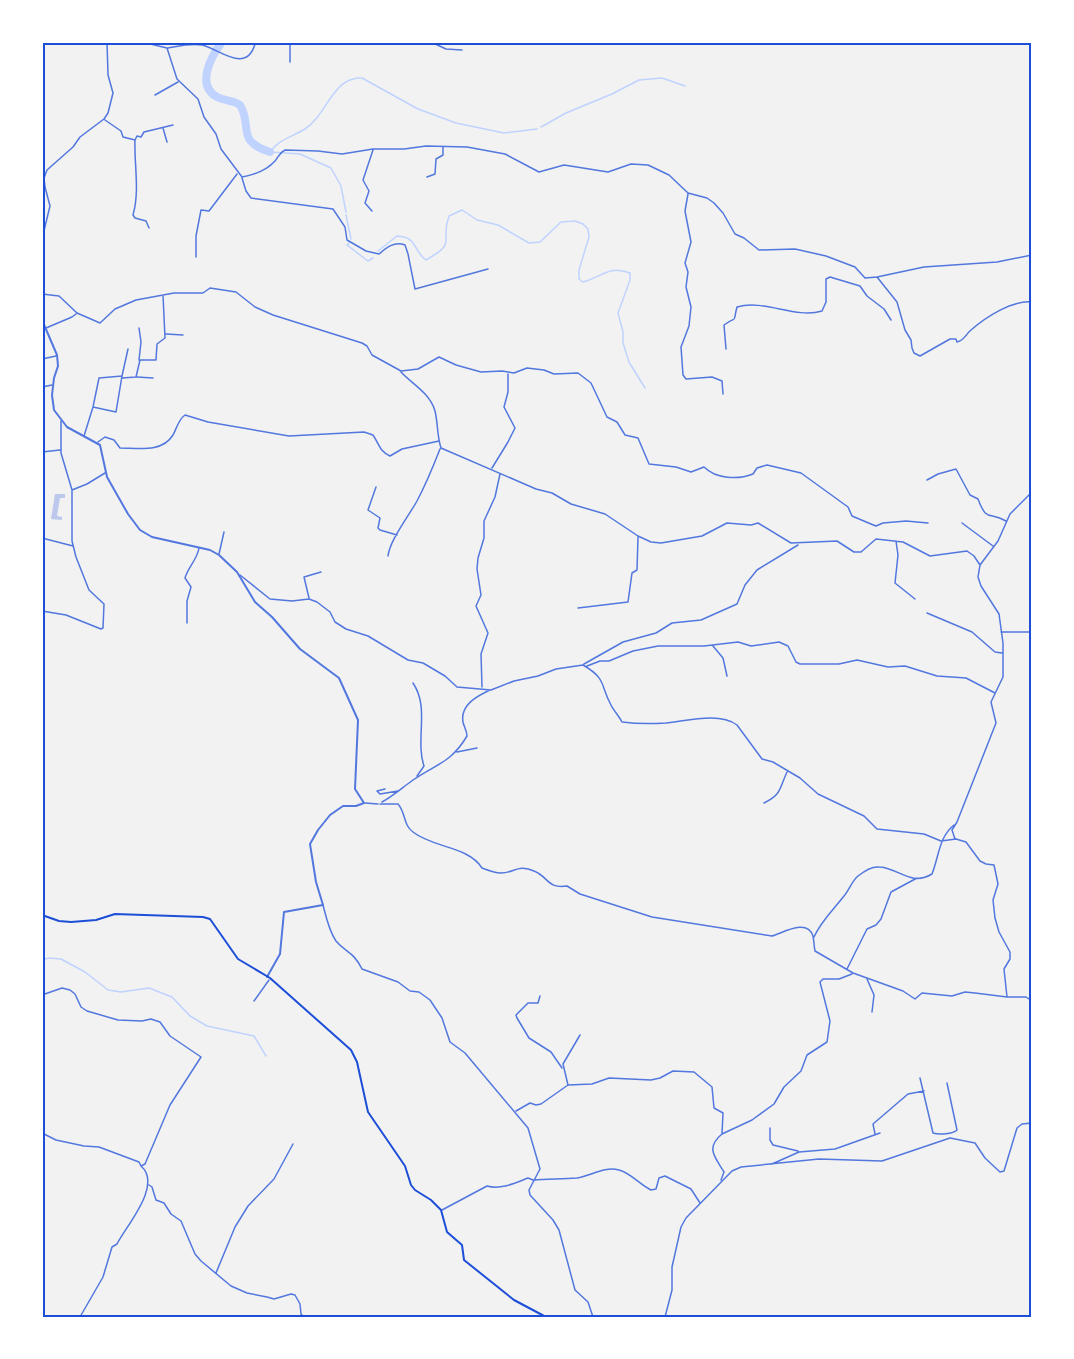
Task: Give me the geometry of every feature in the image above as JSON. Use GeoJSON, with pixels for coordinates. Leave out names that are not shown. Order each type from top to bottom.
{"type":"FeatureCollection","features":[{"type":"Feature","properties":{"kind":"main road"},"geometry":{"type":"LineString","coordinates":[[42,915],[64,922],[96,920],[115,914],[207,918],[227,941],[238,959],[268,977],[351,1050],[357,1062],[365,1102],[371,1118],[405,1166],[411,1185],[441,1210],[447,1232],[462,1245],[464,1260],[514,1300],[546,1317]]}},
{"type":"Feature","properties":{"kind":"street"},"geometry":{"type":"LineString","coordinates":[[42,239],[50,206],[45,188],[45,173],[52,164],[73,147],[80,137],[104,119],[108,113],[113,93],[108,75],[107,42]]}},
{"type":"Feature","properties":{"kind":"street"},"geometry":{"type":"LineString","coordinates":[[142,42],[167,48],[196,45],[212,48],[227,57],[247,57],[253,51],[255,43],[279,42]]}},
{"type":"Feature","properties":{"kind":"street"},"geometry":{"type":"LineString","coordinates":[[290,42],[290,62]]}},
{"type":"Feature","properties":{"kind":"street"},"geometry":{"type":"LineString","coordinates":[[431,42],[446,49],[462,50]]}},
{"type":"Feature","properties":{"kind":"street"},"geometry":{"type":"LineString","coordinates":[[167,48],[179,82],[198,99],[204,117],[216,134],[221,149],[242,177],[246,191],[251,198],[333,209],[345,227],[347,240],[366,251],[379,254],[388,246],[398,243],[405,245],[415,289],[488,269]]}},
{"type":"Feature","properties":{"kind":"street"},"geometry":{"type":"LineString","coordinates":[[155,95],[179,82]]}},
{"type":"Feature","properties":{"kind":"street"},"geometry":{"type":"LineString","coordinates":[[104,119],[121,131],[123,137],[135,140]]}},
{"type":"Feature","properties":{"kind":"street"},"geometry":{"type":"LineString","coordinates":[[148,228],[146,221],[135,218],[133,214],[137,198],[135,140],[144,132],[172,125]]}},
{"type":"Feature","properties":{"kind":"street"},"geometry":{"type":"LineString","coordinates":[[163,127],[167,142]]}},
{"type":"Feature","properties":{"kind":"street"},"geometry":{"type":"LineString","coordinates":[[242,177],[263,170],[285,150],[342,154],[373,149],[394,150],[443,146],[502,153],[539,172],[569,165],[608,172],[631,164],[644,164],[669,175],[688,193],[707,198],[714,203],[723,213],[735,234],[759,250],[795,249],[826,256],[855,267],[865,278],[924,267],[997,262],[1032,255]]}},
{"type":"Feature","properties":{"kind":"street"},"geometry":{"type":"LineString","coordinates":[[427,177],[435,174],[436,159],[443,155],[443,146]]}},
{"type":"Feature","properties":{"kind":"street"},"geometry":{"type":"LineString","coordinates":[[372,211],[365,203],[369,192],[363,180],[373,149]]}},
{"type":"Feature","properties":{"kind":"street"},"geometry":{"type":"LineString","coordinates":[[196,257],[196,236],[201,210],[209,211],[238,173]]}},
{"type":"Feature","properties":{"kind":"street"},"geometry":{"type":"LineString","coordinates":[[688,193],[686,210],[692,242],[685,264],[688,272],[686,287],[691,308],[689,326],[681,347],[683,375],[686,379],[712,377],[722,381],[723,394]]}},
{"type":"Feature","properties":{"kind":"street"},"geometry":{"type":"LineString","coordinates":[[726,349],[724,325],[734,321],[737,317],[737,307],[748,305],[806,312],[822,311],[826,302],[826,279],[830,276],[860,286],[867,296],[884,309],[891,320]]}},
{"type":"Feature","properties":{"kind":"street"},"geometry":{"type":"LineString","coordinates":[[877,277],[897,302],[914,353],[920,356],[951,339],[956,339],[957,342],[963,341],[971,330],[1010,307],[1032,302]]}},
{"type":"Feature","properties":{"kind":"street"},"geometry":{"type":"LineString","coordinates":[[42,294],[59,296],[77,313],[100,323],[115,309],[130,301],[163,294],[203,293],[210,288],[232,291],[240,293],[255,307],[364,344],[372,356],[400,371],[423,392],[431,403],[441,448],[419,498],[398,535],[389,546],[388,556]]}},
{"type":"Feature","properties":{"kind":"street"},"geometry":{"type":"LineString","coordinates":[[139,361],[155,360],[157,344],[165,340],[163,294]]}},
{"type":"Feature","properties":{"kind":"street"},"geometry":{"type":"LineString","coordinates":[[46,328],[77,313]]}},
{"type":"Feature","properties":{"kind":"street"},"geometry":{"type":"LineString","coordinates":[[42,320],[57,356],[57,370],[52,386],[53,406],[67,426],[97,443],[102,449],[106,473],[128,514],[144,533],[152,537],[199,547],[219,555],[270,599],[292,601],[309,599],[324,606],[335,622],[346,629],[368,636],[408,660],[423,663],[458,687],[491,690]]}},
{"type":"Feature","properties":{"kind":"street"},"geometry":{"type":"LineString","coordinates":[[136,376],[141,342],[139,328]]}},
{"type":"Feature","properties":{"kind":"street"},"geometry":{"type":"LineString","coordinates":[[166,334],[183,335]]}},
{"type":"Feature","properties":{"kind":"street"},"geometry":{"type":"LineString","coordinates":[[93,407],[116,412],[128,349]]}},
{"type":"Feature","properties":{"kind":"street"},"geometry":{"type":"LineString","coordinates":[[42,359],[57,356]]}},
{"type":"Feature","properties":{"kind":"street"},"geometry":{"type":"LineString","coordinates":[[400,371],[418,369],[439,357],[456,365],[481,372],[514,373],[527,368],[554,374],[578,373],[591,383],[607,417],[616,422],[625,435],[638,438],[649,464],[676,467],[691,472],[704,467],[711,473],[739,478],[753,474],[762,465],[781,467],[801,473],[848,507],[852,516],[876,526],[883,523],[906,521],[928,523]]}},
{"type":"Feature","properties":{"kind":"street"},"geometry":{"type":"LineString","coordinates":[[491,469],[515,428],[504,406],[508,392],[508,372]]}},
{"type":"Feature","properties":{"kind":"street"},"geometry":{"type":"LineString","coordinates":[[84,436],[99,378],[136,376],[153,378]]}},
{"type":"Feature","properties":{"kind":"street"},"geometry":{"type":"LineString","coordinates":[[42,387],[52,386]]}},
{"type":"Feature","properties":{"kind":"street"},"geometry":{"type":"LineString","coordinates":[[97,443],[105,437],[114,440],[119,447],[149,449],[170,439],[185,415],[208,422],[289,436],[364,432],[373,435],[378,446],[390,456],[413,445],[439,441]]}},
{"type":"Feature","properties":{"kind":"street"},"geometry":{"type":"LineString","coordinates":[[42,611],[62,614],[103,628],[105,605],[88,590],[76,557],[72,490],[66,476],[61,450],[61,419]]}},
{"type":"Feature","properties":{"kind":"street"},"geometry":{"type":"LineString","coordinates":[[441,448],[536,489],[552,493],[571,504],[605,514],[651,542],[661,543],[702,536],[727,524],[758,523],[791,543],[837,542],[854,552],[861,552],[876,539],[896,540],[914,546],[930,556],[967,551],[980,565]]}},
{"type":"Feature","properties":{"kind":"street"},"geometry":{"type":"LineString","coordinates":[[42,452],[61,450]]}},
{"type":"Feature","properties":{"kind":"street"},"geometry":{"type":"LineString","coordinates":[[927,480],[956,469],[970,495],[978,499],[982,511],[991,517],[1007,521]]}},
{"type":"Feature","properties":{"kind":"street"},"geometry":{"type":"LineString","coordinates":[[72,490],[106,473]]}},
{"type":"Feature","properties":{"kind":"street"},"geometry":{"type":"LineString","coordinates":[[483,689],[481,654],[488,633],[476,606],[481,595],[477,568],[484,538],[484,521],[495,497],[500,473]]}},
{"type":"Feature","properties":{"kind":"street"},"geometry":{"type":"LineString","coordinates":[[376,487],[368,510],[380,518],[378,528],[380,530],[398,535]]}},
{"type":"Feature","properties":{"kind":"street"},"geometry":{"type":"LineString","coordinates":[[956,839],[952,830],[996,723],[991,702],[1003,677],[999,614],[981,586],[978,577],[980,565],[994,547],[1010,514],[1032,492]]}},
{"type":"Feature","properties":{"kind":"street"},"geometry":{"type":"LineString","coordinates":[[962,523],[994,547]]}},
{"type":"Feature","properties":{"kind":"street"},"geometry":{"type":"LineString","coordinates":[[219,555],[224,532]]}},
{"type":"Feature","properties":{"kind":"street"},"geometry":{"type":"LineString","coordinates":[[578,608],[628,602],[631,575],[637,570],[638,536]]}},
{"type":"Feature","properties":{"kind":"street"},"geometry":{"type":"LineString","coordinates":[[42,538],[74,546]]}},
{"type":"Feature","properties":{"kind":"street"},"geometry":{"type":"LineString","coordinates":[[896,540],[898,555],[895,583],[915,598]]}},
{"type":"Feature","properties":{"kind":"street"},"geometry":{"type":"LineString","coordinates":[[380,804],[414,779],[447,761],[456,752],[467,736],[463,718],[464,710],[476,698],[514,681],[556,669],[583,665],[623,642],[656,633],[672,623],[700,620],[737,604],[745,585],[757,570],[800,544]]}},
{"type":"Feature","properties":{"kind":"street"},"geometry":{"type":"LineString","coordinates":[[187,623],[187,601],[191,590],[185,578],[187,571],[196,560],[199,547]]}},
{"type":"Feature","properties":{"kind":"street"},"geometry":{"type":"LineString","coordinates":[[237,572],[255,602],[272,617],[300,649],[339,678],[358,720],[355,789],[364,803]]}},
{"type":"Feature","properties":{"kind":"street"},"geometry":{"type":"LineString","coordinates":[[309,599],[304,577],[321,572]]}},
{"type":"Feature","properties":{"kind":"street"},"geometry":{"type":"LineString","coordinates":[[927,613],[972,632],[995,652],[1003,654]]}},
{"type":"Feature","properties":{"kind":"street"},"geometry":{"type":"LineString","coordinates":[[1001,632],[1032,632]]}},
{"type":"Feature","properties":{"kind":"street"},"geometry":{"type":"LineString","coordinates":[[586,666],[600,661],[609,661],[633,651],[658,646],[738,642],[751,646],[780,642],[788,646],[796,662],[800,664],[839,664],[857,660],[888,667],[905,666],[937,676],[966,678],[995,693]]}},
{"type":"Feature","properties":{"kind":"street"},"geometry":{"type":"LineString","coordinates":[[713,645],[723,658],[727,676]]}},
{"type":"Feature","properties":{"kind":"street"},"geometry":{"type":"LineString","coordinates":[[583,665],[597,674],[606,687],[610,703],[622,722],[647,724],[705,719],[732,721],[738,725],[762,759],[773,762],[800,778],[818,794],[864,816],[877,829],[924,834],[941,841],[956,839],[966,842],[980,861],[994,865],[998,884],[993,900],[995,918],[999,932],[1010,952],[1010,959],[1004,969],[1007,997]]}},
{"type":"Feature","properties":{"kind":"street"},"geometry":{"type":"LineString","coordinates":[[413,683],[419,696],[423,716],[420,753],[424,766],[414,779]]}},
{"type":"Feature","properties":{"kind":"street"},"geometry":{"type":"LineString","coordinates":[[456,752],[477,748]]}},
{"type":"Feature","properties":{"kind":"street"},"geometry":{"type":"LineString","coordinates":[[764,803],[779,793],[787,771]]}},
{"type":"Feature","properties":{"kind":"street"},"geometry":{"type":"LineString","coordinates":[[385,789],[377,790],[378,793],[399,791]]}},
{"type":"Feature","properties":{"kind":"street"},"geometry":{"type":"LineString","coordinates":[[592,1317],[588,1302],[575,1290],[559,1230],[530,1195],[529,1190],[540,1169],[531,1135],[516,1112],[465,1053],[450,1042],[442,1018],[430,1000],[419,992],[410,991],[398,982],[362,969],[357,958],[337,941],[328,924],[316,882],[310,844],[330,815],[343,806],[356,806],[364,803],[398,804],[405,814],[409,830],[420,838],[476,858],[482,868],[501,873],[517,867],[535,871],[551,885],[567,886],[580,894],[652,917],[772,936],[802,927],[811,932],[815,951],[853,974],[866,977],[915,999],[922,993],[952,996],[965,992],[1026,997],[1032,1001]]}},
{"type":"Feature","properties":{"kind":"street"},"geometry":{"type":"LineString","coordinates":[[813,939],[856,877],[872,868],[879,866],[900,875],[917,878],[926,878],[932,874],[941,841],[946,832],[957,822]]}},
{"type":"Feature","properties":{"kind":"street"},"geometry":{"type":"LineString","coordinates":[[846,970],[867,929],[876,925],[881,919],[891,891],[917,878]]}},
{"type":"Feature","properties":{"kind":"street"},"geometry":{"type":"LineString","coordinates":[[254,1001],[280,954],[284,912],[323,905]]}},
{"type":"Feature","properties":{"kind":"street"},"geometry":{"type":"LineString","coordinates":[[720,1182],[724,1172],[715,1159],[713,1147],[717,1138],[753,1120],[774,1104],[784,1087],[801,1071],[807,1055],[827,1042],[830,1021],[820,982],[853,974]]}},
{"type":"Feature","properties":{"kind":"street"},"geometry":{"type":"LineString","coordinates":[[866,977],[874,995],[872,1012]]}},
{"type":"Feature","properties":{"kind":"street"},"geometry":{"type":"LineString","coordinates":[[42,995],[62,988],[75,994],[81,1007],[87,1011],[118,1020],[151,1019],[160,1022],[170,1036],[201,1057],[172,1101],[159,1135],[145,1164],[141,1166]]}},
{"type":"Feature","properties":{"kind":"street"},"geometry":{"type":"LineString","coordinates":[[540,996],[538,1003],[528,1003],[516,1015],[529,1038],[551,1052],[563,1069],[568,1085]]}},
{"type":"Feature","properties":{"kind":"street"},"geometry":{"type":"LineString","coordinates":[[563,1069],[563,1064],[580,1035]]}},
{"type":"Feature","properties":{"kind":"street"},"geometry":{"type":"LineString","coordinates":[[516,1112],[531,1103],[541,1104],[568,1085],[592,1084],[609,1078],[651,1080],[674,1071],[694,1072],[712,1087],[714,1107],[723,1113],[722,1134]]}},
{"type":"Feature","properties":{"kind":"street"},"geometry":{"type":"LineString","coordinates":[[920,1078],[933,1133],[957,1130],[947,1083]]}},
{"type":"Feature","properties":{"kind":"street"},"geometry":{"type":"LineString","coordinates":[[875,1135],[873,1124],[908,1094],[924,1091]]}},
{"type":"Feature","properties":{"kind":"street"},"geometry":{"type":"LineString","coordinates":[[664,1317],[672,1290],[672,1267],[681,1227],[686,1218],[732,1171],[741,1167],[819,1159],[882,1161],[950,1138],[975,1143],[985,1158],[1000,1172],[1004,1171],[1017,1128],[1022,1124],[1032,1123]]}},
{"type":"Feature","properties":{"kind":"street"},"geometry":{"type":"LineString","coordinates":[[770,1128],[770,1140],[773,1145],[799,1152],[835,1149],[880,1133]]}},
{"type":"Feature","properties":{"kind":"street"},"geometry":{"type":"LineString","coordinates":[[42,1133],[65,1142],[99,1147],[139,1162],[145,1169],[148,1184],[142,1204],[117,1244],[112,1247],[104,1277],[80,1317]]}},
{"type":"Feature","properties":{"kind":"street"},"geometry":{"type":"LineString","coordinates":[[216,1274],[235,1227],[248,1206],[274,1179],[292,1144]]}},
{"type":"Feature","properties":{"kind":"street"},"geometry":{"type":"LineString","coordinates":[[771,1165],[799,1152]]}},
{"type":"Feature","properties":{"kind":"street"},"geometry":{"type":"LineString","coordinates":[[441,1210],[487,1186],[496,1188],[507,1184],[517,1184],[528,1178],[533,1180],[578,1178],[604,1169],[621,1170],[647,1189],[654,1190],[659,1178],[665,1176],[690,1189],[701,1204]]}},
{"type":"Feature","properties":{"kind":"street"},"geometry":{"type":"LineString","coordinates":[[148,1184],[152,1187],[156,1200],[164,1203],[171,1214],[181,1221],[195,1254],[216,1274],[231,1286],[247,1293],[274,1299],[295,1295],[304,1317]]}},
{"type":"Feature","properties":{"kind":"building"},"geometry":{"type":"Polygon","coordinates":[[[55,494],[65,494],[65,498],[60,498],[57,516],[62,517],[62,520],[51,519],[55,494]]]}},
{"type":"Feature","properties":{"kind":"waterway"},"geometry":{"type":"LineString","coordinates":[[222,42],[210,62],[206,78],[210,92],[217,97],[240,105],[252,143],[270,152]]}},
{"type":"Feature","properties":{"kind":"waterway"},"geometry":{"type":"LineString","coordinates":[[346,212],[341,186],[331,168],[300,154],[270,152],[282,141],[313,123],[337,90],[352,79],[362,78],[418,109],[456,123],[504,133],[537,129]]}},
{"type":"Feature","properties":{"kind":"waterway"},"geometry":{"type":"LineString","coordinates":[[541,127],[566,113],[639,80],[662,78],[685,86]]}},
{"type":"Feature","properties":{"kind":"waterway"},"geometry":{"type":"LineString","coordinates":[[378,251],[397,236],[404,237],[412,242],[426,260],[445,245],[449,216],[462,210],[477,220],[498,225],[529,243],[540,242],[561,222],[575,221],[583,224],[588,229],[589,237],[579,270],[579,279],[583,282],[616,270],[630,273],[630,280],[618,313],[629,362],[645,388]]}},
{"type":"Feature","properties":{"kind":"waterway"},"geometry":{"type":"LineString","coordinates":[[346,215],[351,239]]}},
{"type":"Feature","properties":{"kind":"waterway"},"geometry":{"type":"LineString","coordinates":[[349,243],[347,245],[368,261],[373,258]]}},
{"type":"Feature","properties":{"kind":"waterway"},"geometry":{"type":"LineString","coordinates":[[42,960],[61,959],[85,972],[108,990],[121,992],[149,988],[172,997],[190,1016],[207,1026],[254,1036],[266,1056]]}}]}
